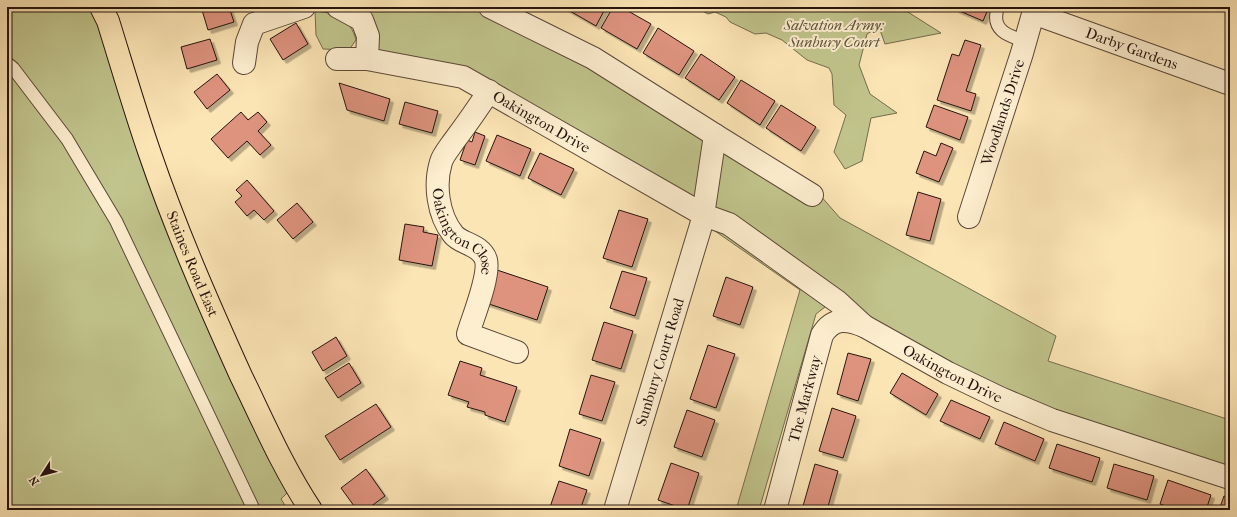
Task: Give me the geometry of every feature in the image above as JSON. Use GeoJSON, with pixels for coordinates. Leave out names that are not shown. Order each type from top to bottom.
{"type":"FeatureCollection","features":[{"type":"Feature","properties":{"kind":"highway","name":"Staines Road East"},"geometry":{"type":"LineString","coordinates":[[101,7],[108,22],[150,154],[174,220],[206,298],[268,431],[295,485],[311,510]]}},
{"type":"Feature","properties":{"kind":"street"},"geometry":{"type":"LineString","coordinates":[[244,63],[251,16],[304,7]]}},
{"type":"Feature","properties":{"kind":"street"},"geometry":{"type":"LineString","coordinates":[[338,7],[362,20],[368,36],[367,58]]}},
{"type":"Feature","properties":{"kind":"street"},"geometry":{"type":"LineString","coordinates":[[490,7],[593,58],[812,195]]}},
{"type":"Feature","properties":{"kind":"street","name":"Woodlands Drive"},"geometry":{"type":"LineString","coordinates":[[969,217],[1034,10]]}},
{"type":"Feature","properties":{"kind":"street","name":"Darby Gardens"},"geometry":{"type":"LineString","coordinates":[[1034,10],[1230,84]]}},
{"type":"Feature","properties":{"kind":"street","name":"Oakington Drive"},"geometry":{"type":"LineString","coordinates":[[337,59],[367,58],[463,77],[704,215],[729,224],[838,302],[864,326],[948,373],[1000,398],[1052,420],[1230,478]]}},
{"type":"Feature","properties":{"kind":"street","name":"Oakington Close"},"geometry":{"type":"LineString","coordinates":[[489,91],[441,160],[438,181],[439,203],[444,220],[454,236],[471,244],[486,260],[486,274],[468,334],[517,352]]}},
{"type":"Feature","properties":{"kind":"street"},"geometry":{"type":"LineString","coordinates":[[704,215],[715,135]]}},
{"type":"Feature","properties":{"kind":"street","name":"Sunbury Court Road"},"geometry":{"type":"LineString","coordinates":[[615,510],[704,215]]}},
{"type":"Feature","properties":{"kind":"street","name":"The Markway"},"geometry":{"type":"LineString","coordinates":[[775,510],[822,335],[829,326],[839,321],[851,321],[864,326]]}},
{"type":"Feature","properties":{"kind":"lane"},"geometry":{"type":"LineString","coordinates":[[998,7],[995,14],[1001,31],[1009,36],[1025,41]]}},
{"type":"Feature","properties":{"kind":"lane"},"geometry":{"type":"LineString","coordinates":[[7,63],[13,68],[67,139],[116,221],[254,510]]}},
{"type":"Feature","properties":{"kind":"green space"},"geometry":{"type":"Polygon","coordinates":[[[7,7],[101,7],[126,79],[295,485],[281,499],[288,510],[7,510],[7,7]]]}},
{"type":"Feature","properties":{"kind":"green space"},"geometry":{"type":"Polygon","coordinates":[[[338,7],[490,7],[819,194],[840,218],[1056,336],[1048,361],[1230,420],[1230,478],[1052,420],[834,300],[816,314],[759,510],[736,510],[800,290],[702,222],[489,91],[367,59],[368,36],[338,7]]]}},
{"type":"Feature","properties":{"kind":"green space","name":"Salvation Army: Sunbury Court"},"geometry":{"type":"Polygon","coordinates":[[[695,7],[900,7],[941,33],[885,44],[879,27],[867,34],[859,65],[870,94],[897,113],[871,118],[862,161],[845,169],[834,152],[846,115],[834,105],[832,74],[829,68],[807,60],[782,40],[766,33],[755,34],[730,22],[726,17],[715,12],[708,14],[695,7]]]}},
{"type":"Feature","properties":{"kind":"green space"},"geometry":{"type":"Polygon","coordinates":[[[315,11],[336,15],[350,26],[356,40],[349,50],[323,49],[316,35],[315,11]]]}},
{"type":"Feature","properties":{"kind":"building"},"geometry":{"type":"Polygon","coordinates":[[[213,7],[229,7],[234,22],[208,30],[202,10],[213,7]]]}},
{"type":"Feature","properties":{"kind":"building"},"geometry":{"type":"Polygon","coordinates":[[[563,7],[606,7],[596,26],[563,7]]]}},
{"type":"Feature","properties":{"kind":"building"},"geometry":{"type":"Polygon","coordinates":[[[613,7],[621,7],[651,24],[637,49],[601,28],[613,7]]]}},
{"type":"Feature","properties":{"kind":"building"},"geometry":{"type":"Polygon","coordinates":[[[956,7],[989,7],[983,21],[955,9],[956,7]]]}},
{"type":"Feature","properties":{"kind":"building"},"geometry":{"type":"Polygon","coordinates":[[[296,23],[308,44],[283,60],[270,39],[296,23]]]}},
{"type":"Feature","properties":{"kind":"building"},"geometry":{"type":"Polygon","coordinates":[[[658,28],[694,51],[679,75],[643,53],[658,28]]]}},
{"type":"Feature","properties":{"kind":"building"},"geometry":{"type":"Polygon","coordinates":[[[210,39],[217,60],[187,69],[181,47],[210,39]]]}},
{"type":"Feature","properties":{"kind":"building"},"geometry":{"type":"Polygon","coordinates":[[[965,40],[981,45],[966,91],[976,94],[971,111],[937,100],[952,54],[959,56],[965,40]]]}},
{"type":"Feature","properties":{"kind":"building"},"geometry":{"type":"Polygon","coordinates":[[[701,54],[735,77],[719,100],[685,78],[701,54]]]}},
{"type":"Feature","properties":{"kind":"building"},"geometry":{"type":"Polygon","coordinates":[[[217,74],[230,90],[207,109],[194,92],[217,74]]]}},
{"type":"Feature","properties":{"kind":"building"},"geometry":{"type":"Polygon","coordinates":[[[741,80],[775,101],[760,125],[727,103],[741,80]]]}},
{"type":"Feature","properties":{"kind":"building"},"geometry":{"type":"Polygon","coordinates":[[[339,83],[390,99],[384,121],[347,110],[339,83]]]}},
{"type":"Feature","properties":{"kind":"building"},"geometry":{"type":"Polygon","coordinates":[[[405,102],[438,111],[432,133],[399,124],[405,102]]]}},
{"type":"Feature","properties":{"kind":"building"},"geometry":{"type":"Polygon","coordinates":[[[781,105],[816,127],[801,151],[766,128],[781,105]]]}},
{"type":"Feature","properties":{"kind":"building"},"geometry":{"type":"Polygon","coordinates":[[[934,105],[968,117],[960,140],[926,127],[934,105]]]}},
{"type":"Feature","properties":{"kind":"building"},"geometry":{"type":"Polygon","coordinates":[[[241,112],[248,120],[258,112],[267,122],[258,131],[271,145],[260,155],[247,141],[228,158],[211,139],[241,112]]]}},
{"type":"Feature","properties":{"kind":"building"},"geometry":{"type":"Polygon","coordinates":[[[475,132],[485,136],[475,165],[460,160],[467,140],[472,142],[475,132]]]}},
{"type":"Feature","properties":{"kind":"building"},"geometry":{"type":"Polygon","coordinates":[[[497,135],[531,149],[520,176],[486,161],[497,135]]]}},
{"type":"Feature","properties":{"kind":"building"},"geometry":{"type":"Polygon","coordinates":[[[941,143],[953,148],[939,182],[916,173],[924,151],[936,156],[941,143]]]}},
{"type":"Feature","properties":{"kind":"building"},"geometry":{"type":"Polygon","coordinates":[[[540,153],[574,169],[561,195],[528,178],[540,153]]]}},
{"type":"Feature","properties":{"kind":"building"},"geometry":{"type":"Polygon","coordinates":[[[247,180],[274,211],[264,220],[254,210],[247,216],[235,202],[242,196],[236,190],[247,180]]]}},
{"type":"Feature","properties":{"kind":"building"},"geometry":{"type":"Polygon","coordinates":[[[918,192],[941,199],[930,241],[906,235],[918,192]]]}},
{"type":"Feature","properties":{"kind":"building"},"geometry":{"type":"Polygon","coordinates":[[[297,203],[313,222],[293,239],[277,220],[297,203]]]}},
{"type":"Feature","properties":{"kind":"building"},"geometry":{"type":"Polygon","coordinates":[[[619,210],[648,219],[632,267],[603,258],[619,210]]]}},
{"type":"Feature","properties":{"kind":"building"},"geometry":{"type":"Polygon","coordinates":[[[405,224],[424,227],[423,232],[438,235],[432,266],[399,260],[405,224]]]}},
{"type":"Feature","properties":{"kind":"building"},"geometry":{"type":"Polygon","coordinates":[[[497,270],[548,287],[537,320],[486,303],[497,270]]]}},
{"type":"Feature","properties":{"kind":"building"},"geometry":{"type":"Polygon","coordinates":[[[622,271],[647,278],[635,316],[610,308],[622,271]]]}},
{"type":"Feature","properties":{"kind":"building"},"geometry":{"type":"Polygon","coordinates":[[[726,277],[753,287],[740,325],[713,316],[726,277]]]}},
{"type":"Feature","properties":{"kind":"building"},"geometry":{"type":"Polygon","coordinates":[[[604,322],[633,331],[621,369],[592,360],[604,322]]]}},
{"type":"Feature","properties":{"kind":"building"},"geometry":{"type":"Polygon","coordinates":[[[336,337],[347,356],[323,371],[312,352],[336,337]]]}},
{"type":"Feature","properties":{"kind":"building"},"geometry":{"type":"Polygon","coordinates":[[[708,345],[735,354],[716,408],[690,399],[708,345]]]}},
{"type":"Feature","properties":{"kind":"building"},"geometry":{"type":"Polygon","coordinates":[[[848,353],[871,359],[858,401],[837,394],[848,353]]]}},
{"type":"Feature","properties":{"kind":"building"},"geometry":{"type":"Polygon","coordinates":[[[460,361],[482,368],[480,375],[517,387],[505,422],[485,415],[485,412],[467,407],[469,402],[448,395],[460,361]]]}},
{"type":"Feature","properties":{"kind":"building"},"geometry":{"type":"Polygon","coordinates":[[[349,363],[361,383],[338,398],[325,378],[349,363]]]}},
{"type":"Feature","properties":{"kind":"building"},"geometry":{"type":"Polygon","coordinates":[[[902,373],[938,394],[926,415],[890,393],[902,373]]]}},
{"type":"Feature","properties":{"kind":"building"},"geometry":{"type":"Polygon","coordinates":[[[591,375],[615,382],[602,421],[579,414],[591,375]]]}},
{"type":"Feature","properties":{"kind":"building"},"geometry":{"type":"Polygon","coordinates":[[[951,400],[990,417],[980,439],[940,421],[951,400]]]}},
{"type":"Feature","properties":{"kind":"building"},"geometry":{"type":"Polygon","coordinates":[[[376,404],[391,427],[340,460],[325,436],[376,404]]]}},
{"type":"Feature","properties":{"kind":"building"},"geometry":{"type":"Polygon","coordinates":[[[832,408],[856,416],[843,458],[819,451],[832,408]]]}},
{"type":"Feature","properties":{"kind":"building"},"geometry":{"type":"Polygon","coordinates":[[[687,410],[715,420],[702,457],[674,447],[687,410]]]}},
{"type":"Feature","properties":{"kind":"building"},"geometry":{"type":"Polygon","coordinates":[[[1004,422],[1044,439],[1035,461],[995,444],[1004,422]]]}},
{"type":"Feature","properties":{"kind":"building"},"geometry":{"type":"Polygon","coordinates":[[[570,429],[601,439],[589,476],[559,466],[570,429]]]}},
{"type":"Feature","properties":{"kind":"building"},"geometry":{"type":"Polygon","coordinates":[[[1057,444],[1100,458],[1092,482],[1049,468],[1057,444]]]}},
{"type":"Feature","properties":{"kind":"building"},"geometry":{"type":"Polygon","coordinates":[[[671,463],[699,473],[687,510],[658,500],[671,463]]]}},
{"type":"Feature","properties":{"kind":"building"},"geometry":{"type":"Polygon","coordinates":[[[815,464],[838,471],[827,510],[818,510],[803,506],[815,464]]]}},
{"type":"Feature","properties":{"kind":"building"},"geometry":{"type":"Polygon","coordinates":[[[1114,464],[1154,476],[1147,500],[1107,488],[1114,464]]]}},
{"type":"Feature","properties":{"kind":"building"},"geometry":{"type":"Polygon","coordinates":[[[366,469],[385,496],[366,510],[357,510],[341,488],[366,469]]]}},
{"type":"Feature","properties":{"kind":"building"},"geometry":{"type":"Polygon","coordinates":[[[1168,480],[1211,495],[1206,510],[1177,510],[1160,504],[1168,480]]]}},
{"type":"Feature","properties":{"kind":"building"},"geometry":{"type":"Polygon","coordinates":[[[559,481],[587,490],[580,510],[549,510],[559,481]]]}},
{"type":"Feature","properties":{"kind":"building"},"geometry":{"type":"Polygon","coordinates":[[[1224,496],[1230,498],[1230,510],[1219,510],[1224,496]]]}}]}
